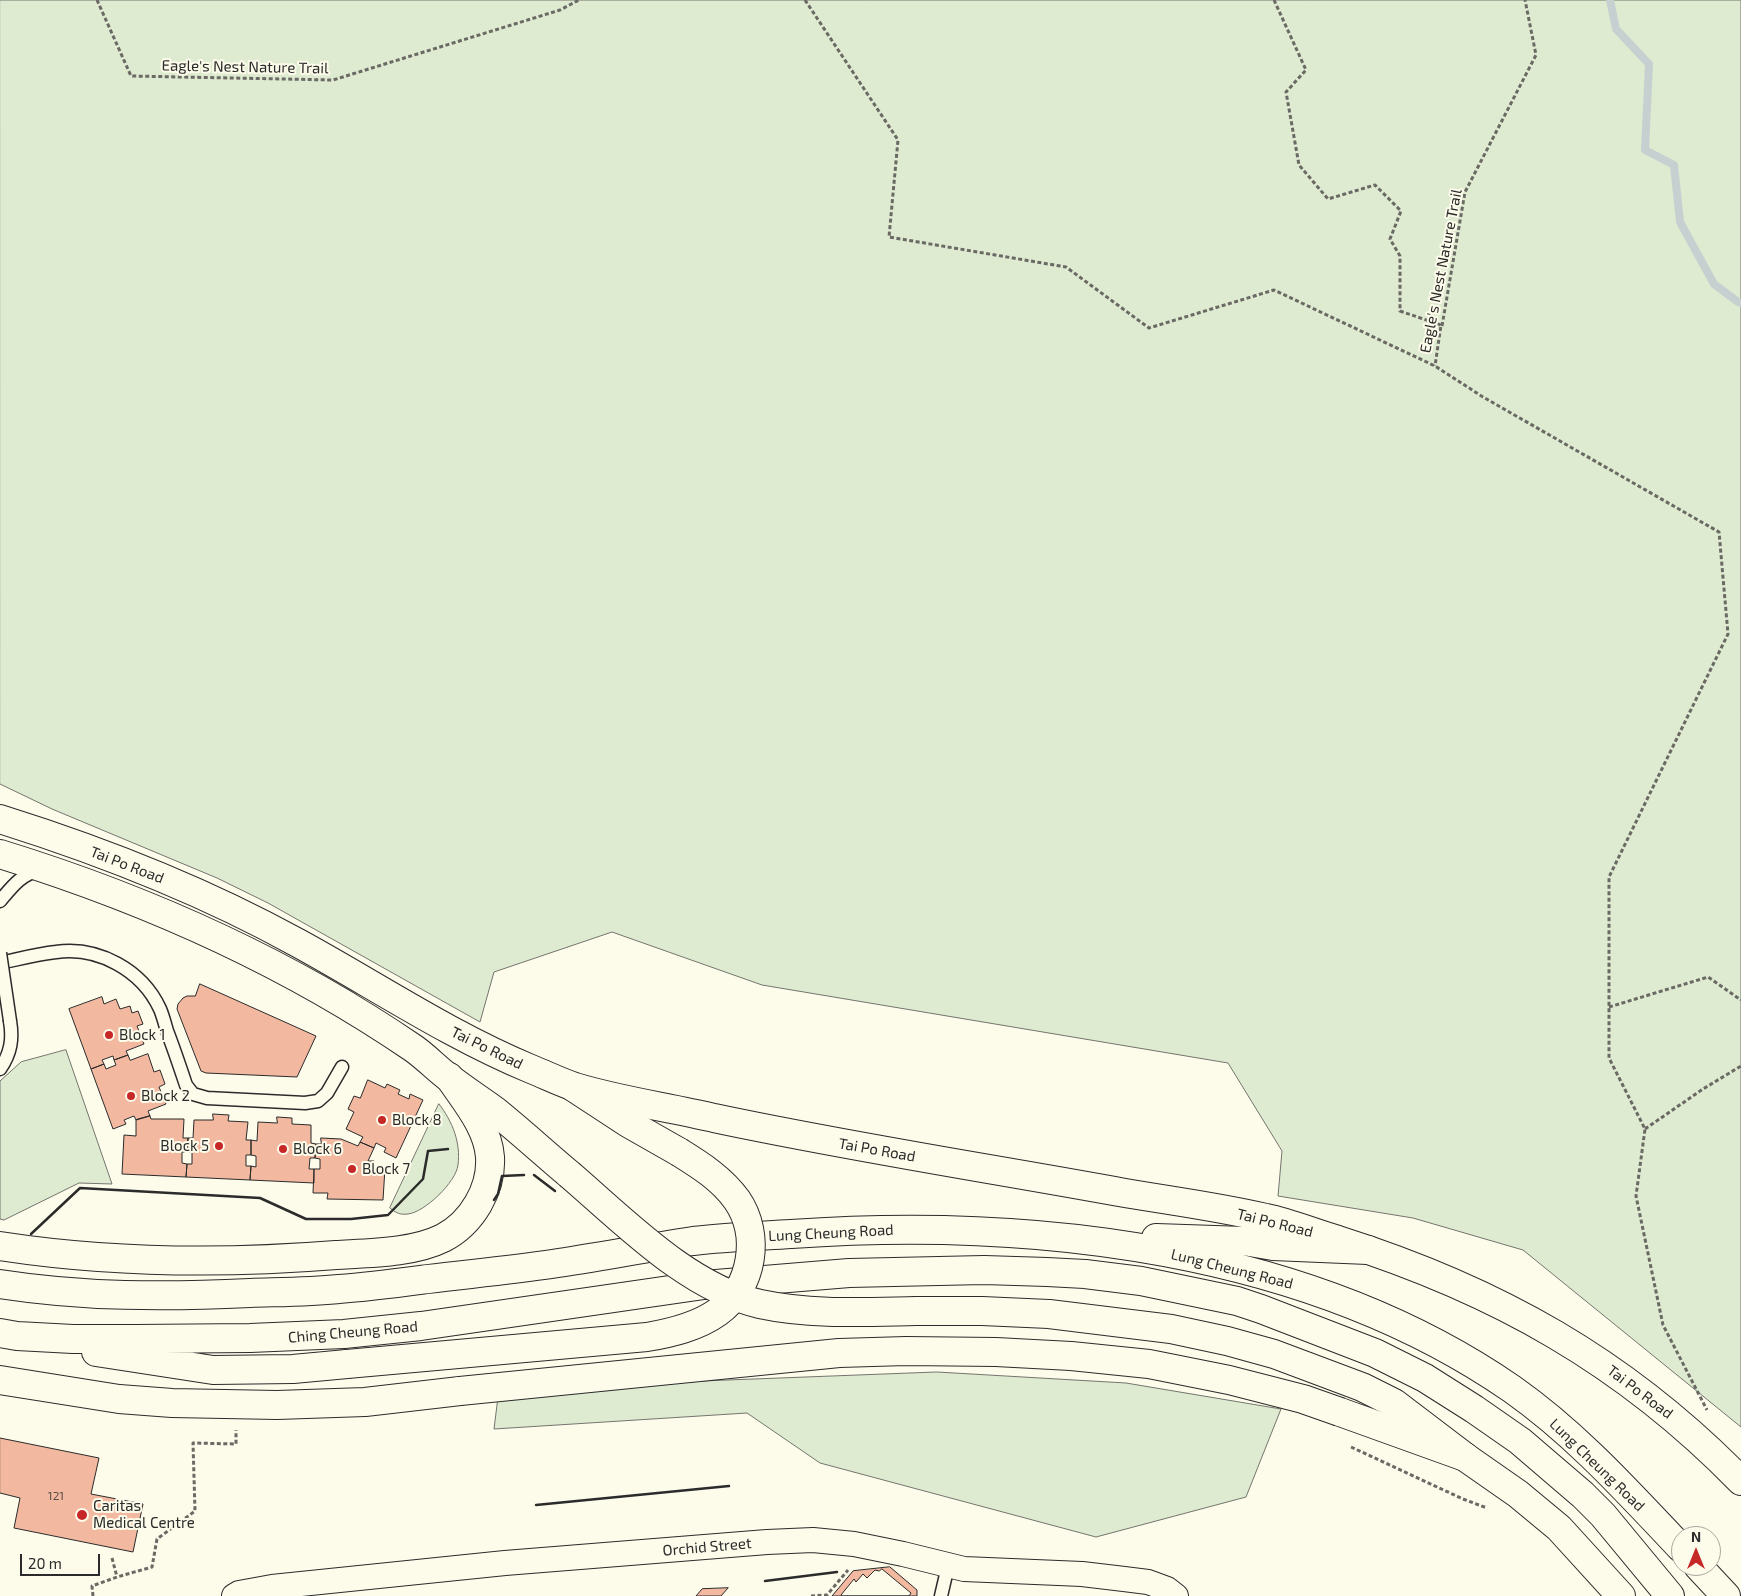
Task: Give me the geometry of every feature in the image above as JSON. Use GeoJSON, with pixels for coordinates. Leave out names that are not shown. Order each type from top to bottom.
{"type":"FeatureCollection","features":[{"type":"Feature","properties":{"kind":"main road","name":"Tai Po Road"},"geometry":{"type":"LineString","coordinates":[[0,819],[106,856],[254,919],[438,1024],[513,1062],[573,1087],[832,1142],[1268,1218],[1368,1250],[1442,1277],[1497,1302],[1570,1342],[1614,1372],[1682,1424],[1741,1481]]}},
{"type":"Feature","properties":{"kind":"main road","name":"Tai Po Road"},"geometry":{"type":"LineString","coordinates":[[0,854],[100,887],[218,937],[318,990],[397,1037],[494,1110],[670,1260],[698,1279],[726,1292],[758,1304],[790,1309],[826,1311],[982,1311],[1049,1314],[1171,1329],[1227,1341],[1320,1370],[1394,1403],[1465,1457],[1518,1494],[1559,1528],[1621,1596]]}},
{"type":"Feature","properties":{"kind":"main road"},"geometry":{"type":"LineString","coordinates":[[0,1246],[71,1255],[125,1259],[237,1261],[351,1254],[425,1245],[444,1237],[458,1228],[470,1216],[481,1200],[489,1171],[490,1158],[483,1131],[449,1077]]}},
{"type":"Feature","properties":{"kind":"main road"},"geometry":{"type":"LineString","coordinates":[[9,1335],[136,1359],[213,1370],[293,1369],[646,1337],[680,1330],[714,1315],[730,1302],[745,1277],[751,1253],[749,1228],[744,1213],[736,1200],[714,1175],[573,1087]]}},
{"type":"Feature","properties":{"kind":"main road","name":"Lung Cheung Road"},"geometry":{"type":"LineString","coordinates":[[0,1284],[67,1292],[132,1296],[204,1296],[340,1289],[552,1264],[698,1240],[849,1229],[988,1231],[1089,1239],[1151,1249],[1279,1280],[1361,1308],[1434,1343],[1487,1373],[1540,1410],[1604,1466],[1671,1537]]}},
{"type":"Feature","properties":{"kind":"main road"},"geometry":{"type":"LineString","coordinates":[[1089,1239],[1151,1237],[1244,1241],[1272,1246],[1368,1250]]}},
{"type":"Feature","properties":{"kind":"main road","name":"Lung Cheung Road"},"geometry":{"type":"LineString","coordinates":[[704,1285],[849,1273],[984,1270],[1085,1274],[1141,1281],[1237,1301],[1323,1332],[1401,1366],[1440,1386],[1474,1409],[1520,1441],[1583,1495],[1603,1515],[1670,1596]]}},
{"type":"Feature","properties":{"kind":"main road","name":"Ching Cheung Road"},"geometry":{"type":"LineString","coordinates":[[9,1335],[73,1339],[144,1339],[250,1338],[344,1334],[421,1326],[704,1285]]}},
{"type":"Feature","properties":{"kind":"main road"},"geometry":{"type":"LineString","coordinates":[[0,1380],[119,1399],[172,1403],[278,1405],[365,1402],[839,1353],[906,1351],[996,1352],[1071,1356],[1149,1364],[1229,1380],[1303,1399],[1465,1457]]}},
{"type":"Feature","properties":{"kind":"main road"},"geometry":{"type":"LineString","coordinates":[[1707,1576],[1726,1596]]}},
{"type":"Feature","properties":{"kind":"street","name":"Orchid Street"},"geometry":{"type":"LineString","coordinates":[[234,1596],[239,1593],[272,1586],[505,1563],[813,1540],[854,1544],[948,1566],[979,1571],[1082,1574],[1124,1578],[1148,1582],[1168,1589],[1176,1596]]}},
{"type":"Feature","properties":{"kind":"lane"},"geometry":{"type":"LineString","coordinates":[[0,901],[18,880],[32,871],[47,868]]}},
{"type":"Feature","properties":{"kind":"lane"},"geometry":{"type":"LineString","coordinates":[[0,963],[58,951],[78,951],[99,955],[118,964],[135,976],[149,991],[160,1009],[186,1085],[194,1094],[207,1098],[305,1103],[318,1101],[327,1093],[342,1067]]}},
{"type":"Feature","properties":{"kind":"lane"},"geometry":{"type":"LineString","coordinates":[[0,953],[12,1035],[11,1048],[6,1061],[0,1069]]}},
{"type":"Feature","properties":{"kind":"lane"},"geometry":{"type":"LineString","coordinates":[[397,1037],[414,1009]]}},
{"type":"Feature","properties":{"kind":"lane"},"geometry":{"type":"LineString","coordinates":[[941,1596],[948,1566]]}},
{"type":"Feature","properties":{"kind":"path","name":"Eagle's Nest Nature Trail"},"geometry":{"type":"LineString","coordinates":[[97,0],[131,76],[333,80],[560,10],[579,0]]}},
{"type":"Feature","properties":{"kind":"path","name":"Eagle's Nest Nature Trail"},"geometry":{"type":"LineString","coordinates":[[805,0],[898,140],[889,238],[1066,267],[1149,328],[1274,290],[1435,366],[1465,192],[1536,55],[1525,0]]}},
{"type":"Feature","properties":{"kind":"path"},"geometry":{"type":"LineString","coordinates":[[1274,0],[1306,70],[1286,92],[1299,165],[1328,199],[1375,186],[1401,211],[1390,239],[1400,256],[1400,311],[1441,325],[1435,366],[1483,397],[1719,532],[1728,634],[1609,877],[1609,1058],[1645,1129],[1636,1196],[1663,1325],[1708,1411]]}},
{"type":"Feature","properties":{"kind":"path"},"geometry":{"type":"LineString","coordinates":[[1609,1007],[1708,977],[1741,1000]]}},
{"type":"Feature","properties":{"kind":"path"},"geometry":{"type":"LineString","coordinates":[[1645,1129],[1703,1089],[1741,1066]]}},
{"type":"Feature","properties":{"kind":"path"},"geometry":{"type":"LineString","coordinates":[[93,1596],[92,1586],[152,1567],[157,1539],[195,1511],[194,1443],[236,1444],[236,1428]]}},
{"type":"Feature","properties":{"kind":"path"},"geometry":{"type":"LineString","coordinates":[[1349,1446],[1463,1499],[1492,1510]]}},
{"type":"Feature","properties":{"kind":"path"},"geometry":{"type":"LineString","coordinates":[[112,1558],[117,1577]]}},
{"type":"Feature","properties":{"kind":"path"},"geometry":{"type":"LineString","coordinates":[[811,1596],[827,1594],[850,1568]]}},
{"type":"Feature","properties":{"kind":"green space"},"geometry":{"type":"Polygon","coordinates":[[[0,0],[1741,0],[1741,1427],[1523,1250],[1413,1218],[1278,1196],[1282,1151],[1228,1063],[762,985],[612,932],[494,972],[480,1022],[268,903],[217,878],[52,809],[0,784],[0,0]]]}},
{"type":"Feature","properties":{"kind":"green space"},"geometry":{"type":"Polygon","coordinates":[[[66,1050],[112,1184],[79,1183],[4,1220],[0,1219],[0,1081],[21,1062],[66,1050]]]}},
{"type":"Feature","properties":{"kind":"green space"},"geometry":{"type":"Polygon","coordinates":[[[439,1104],[452,1125],[457,1140],[459,1156],[456,1172],[452,1180],[439,1195],[423,1208],[408,1214],[398,1213],[390,1208],[439,1104]]]}},
{"type":"Feature","properties":{"kind":"green space"},"geometry":{"type":"Polygon","coordinates":[[[937,1372],[1126,1383],[1281,1409],[1246,1497],[1096,1537],[820,1463],[747,1413],[494,1429],[498,1397],[702,1381],[937,1372]]]}},
{"type":"Feature","properties":{"kind":"building"},"geometry":{"type":"Polygon","coordinates":[[[200,984],[316,1036],[297,1077],[206,1073],[201,1071],[177,1009],[178,1004],[183,998],[195,996],[200,984]]]}},
{"type":"Feature","properties":{"kind":"building","name":"Block 1"},"geometry":{"type":"Polygon","coordinates":[[[102,997],[104,1004],[116,999],[120,1009],[130,1006],[132,1013],[138,1011],[143,1024],[137,1026],[144,1044],[126,1051],[128,1055],[114,1060],[113,1056],[102,1060],[104,1064],[91,1069],[69,1009],[102,997]]]}},
{"type":"Feature","properties":{"kind":"building","name":"Block 2"},"geometry":{"type":"Polygon","coordinates":[[[148,1054],[154,1072],[160,1070],[165,1084],[159,1087],[166,1104],[148,1111],[150,1116],[136,1120],[134,1116],[124,1120],[126,1124],[113,1129],[91,1069],[104,1064],[106,1069],[116,1065],[114,1060],[128,1055],[130,1060],[148,1054]]]}},
{"type":"Feature","properties":{"kind":"building","name":"Block 8"},"geometry":{"type":"Polygon","coordinates":[[[368,1080],[385,1088],[387,1084],[400,1090],[398,1094],[409,1099],[410,1094],[423,1100],[396,1158],[384,1152],[386,1148],[376,1143],[374,1148],[360,1142],[363,1137],[346,1129],[354,1112],[348,1109],[354,1096],[360,1098],[368,1080]]]}},
{"type":"Feature","properties":{"kind":"building","name":"Block 5"},"geometry":{"type":"Polygon","coordinates":[[[213,1114],[229,1115],[228,1121],[248,1122],[246,1140],[251,1140],[251,1155],[246,1155],[246,1166],[251,1166],[250,1180],[186,1177],[187,1164],[192,1164],[192,1152],[187,1152],[188,1138],[193,1138],[194,1120],[213,1120],[213,1114]]]}},
{"type":"Feature","properties":{"kind":"building"},"geometry":{"type":"Polygon","coordinates":[[[150,1116],[151,1119],[184,1119],[183,1138],[188,1138],[187,1152],[182,1152],[182,1163],[187,1164],[186,1177],[122,1174],[124,1135],[136,1136],[136,1120],[150,1116]]]}},
{"type":"Feature","properties":{"kind":"building","name":"Block 6"},"geometry":{"type":"Polygon","coordinates":[[[277,1117],[292,1118],[292,1124],[311,1125],[311,1143],[316,1144],[315,1158],[310,1158],[309,1169],[314,1169],[314,1183],[250,1180],[251,1166],[256,1167],[256,1156],[251,1155],[251,1140],[257,1141],[258,1122],[277,1123],[277,1117]]]}},
{"type":"Feature","properties":{"kind":"building","name":"Block 7"},"geometry":{"type":"Polygon","coordinates":[[[321,1138],[341,1139],[358,1146],[360,1142],[374,1148],[368,1161],[374,1161],[374,1168],[385,1168],[383,1200],[327,1199],[328,1193],[313,1193],[314,1169],[320,1169],[320,1159],[315,1158],[316,1144],[321,1144],[321,1138]]]}},
{"type":"Feature","properties":{"kind":"building"},"geometry":{"type":"Polygon","coordinates":[[[0,1438],[99,1458],[91,1494],[143,1504],[133,1552],[14,1528],[20,1498],[0,1493],[0,1438]]]}},
{"type":"Feature","properties":{"kind":"building"},"geometry":{"type":"Polygon","coordinates":[[[890,1567],[917,1590],[917,1596],[832,1596],[853,1571],[890,1567]]]}},
{"type":"Feature","properties":{"kind":"building"},"geometry":{"type":"Polygon","coordinates":[[[882,1569],[911,1593],[909,1596],[841,1595],[854,1579],[856,1582],[863,1574],[867,1578],[875,1570],[879,1571],[882,1569]]]}},
{"type":"Feature","properties":{"kind":"building"},"geometry":{"type":"Polygon","coordinates":[[[728,1588],[721,1596],[696,1596],[702,1589],[728,1588]]]}},
{"type":"Feature","properties":{"kind":"waterway"},"geometry":{"type":"LineString","coordinates":[[1610,0],[1616,29],[1649,64],[1645,150],[1674,165],[1680,222],[1714,284],[1741,303]]}},
{"type":"Feature","properties":{"kind":"wall"},"geometry":{"type":"LineString","coordinates":[[31,1234],[80,1188],[260,1198],[306,1219],[351,1219],[388,1215],[423,1179],[428,1151],[448,1149]]}},
{"type":"Feature","properties":{"kind":"wall"},"geometry":{"type":"LineString","coordinates":[[494,1200],[498,1194],[502,1176],[524,1175]]}},
{"type":"Feature","properties":{"kind":"wall"},"geometry":{"type":"LineString","coordinates":[[534,1175],[555,1191]]}},
{"type":"Feature","properties":{"kind":"wall"},"geometry":{"type":"LineString","coordinates":[[536,1505],[729,1486]]}},
{"type":"Feature","properties":{"kind":"wall"},"geometry":{"type":"LineString","coordinates":[[765,1581],[837,1572]]}},
{"type":"Feature","properties":{"kind":"place","name":"Block 1"},"geometry":{"type":"Point","coordinates":[109,1035]}},
{"type":"Feature","properties":{"kind":"place","name":"Block 2"},"geometry":{"type":"Point","coordinates":[131,1096]}},
{"type":"Feature","properties":{"kind":"place","name":"Block 8"},"geometry":{"type":"Point","coordinates":[382,1120]}},
{"type":"Feature","properties":{"kind":"place","name":"Block 5"},"geometry":{"type":"Point","coordinates":[219,1146]}},
{"type":"Feature","properties":{"kind":"place","name":"Block 6"},"geometry":{"type":"Point","coordinates":[283,1149]}},
{"type":"Feature","properties":{"kind":"place","name":"Block 7"},"geometry":{"type":"Point","coordinates":[352,1169]}},
{"type":"Feature","properties":{"kind":"place","name":"Caritas Medical Centre"},"geometry":{"type":"Point","coordinates":[82,1515]}}]}
